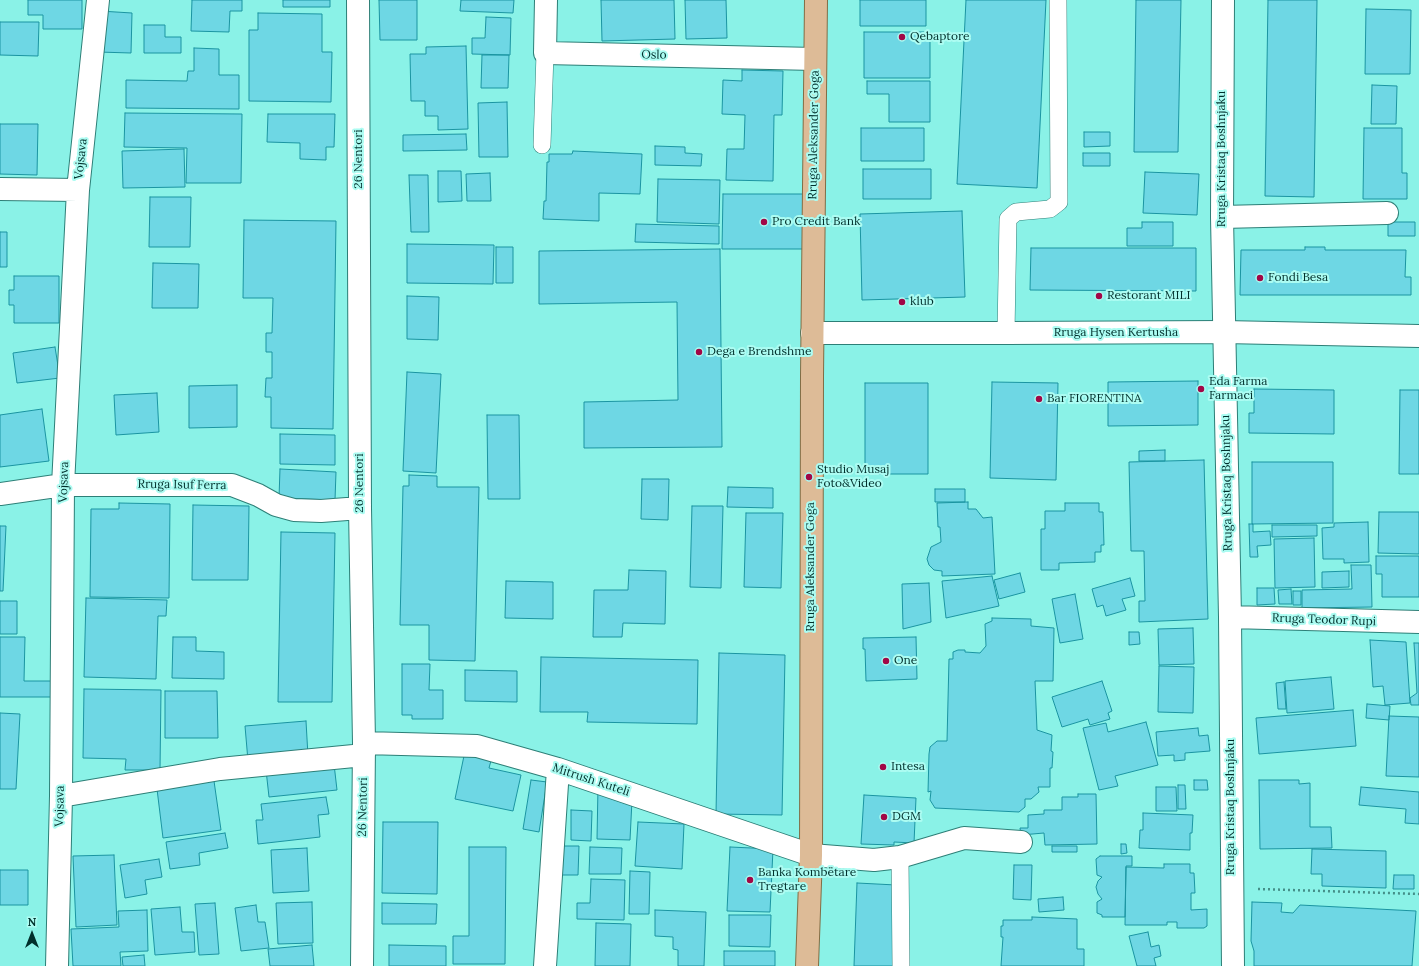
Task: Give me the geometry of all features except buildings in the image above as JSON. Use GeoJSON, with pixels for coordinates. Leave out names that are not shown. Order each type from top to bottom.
{"type":"FeatureCollection","features":[{"type":"Feature","properties":{"kind":"main road","name":"Rruga Aleksander Goga"},"geometry":{"type":"LineString","coordinates":[[807,966],[811,855],[812,333],[816,0]]}},
{"type":"Feature","properties":{"kind":"street","name":"Vojsava"},"geometry":{"type":"LineString","coordinates":[[57,966],[61,796],[63,484],[78,190],[98,0]]}},
{"type":"Feature","properties":{"kind":"street","name":"26 Nentori"},"geometry":{"type":"LineString","coordinates":[[358,0],[360,508],[364,749],[362,966]]}},
{"type":"Feature","properties":{"kind":"street"},"geometry":{"type":"LineString","coordinates":[[545,53],[546,0]]}},
{"type":"Feature","properties":{"kind":"street","name":"Rruga Kristaq Boshnjaku"},"geometry":{"type":"LineString","coordinates":[[1223,0],[1222,217],[1230,617],[1233,966]]}},
{"type":"Feature","properties":{"kind":"street","name":"Oslo"},"geometry":{"type":"LineString","coordinates":[[545,53],[815,59]]}},
{"type":"Feature","properties":{"kind":"street"},"geometry":{"type":"LineString","coordinates":[[0,189],[78,190]]}},
{"type":"Feature","properties":{"kind":"street"},"geometry":{"type":"LineString","coordinates":[[1222,217],[1387,213]]}},
{"type":"Feature","properties":{"kind":"street","name":"Rruga Hysen Kertusha"},"geometry":{"type":"LineString","coordinates":[[812,333],[1006,334],[1224,332],[1419,336]]}},
{"type":"Feature","properties":{"kind":"street","name":"Rruga Isuf Ferra"},"geometry":{"type":"LineString","coordinates":[[0,494],[63,484],[232,486],[258,494],[276,505],[294,510],[321,511],[360,508]]}},
{"type":"Feature","properties":{"kind":"street","name":"Rruga Teodor Rupi"},"geometry":{"type":"LineString","coordinates":[[1230,617],[1419,622]]}},
{"type":"Feature","properties":{"kind":"street","name":"Mitrush Kuteli"},"geometry":{"type":"LineString","coordinates":[[61,796],[220,769],[364,749],[477,746],[558,769],[811,855],[874,860],[900,857],[964,838],[1021,842]]}},
{"type":"Feature","properties":{"kind":"street"},"geometry":{"type":"LineString","coordinates":[[546,966],[558,769]]}},
{"type":"Feature","properties":{"kind":"lane"},"geometry":{"type":"LineString","coordinates":[[1006,334],[1008,220],[1016,212],[1050,208],[1059,202],[1058,0]]}},
{"type":"Feature","properties":{"kind":"lane"},"geometry":{"type":"LineString","coordinates":[[542,145],[545,53]]}},
{"type":"Feature","properties":{"kind":"lane"},"geometry":{"type":"LineString","coordinates":[[900,857],[901,966]]}},
{"type":"Feature","properties":{"kind":"path"},"geometry":{"type":"LineString","coordinates":[[1232,888],[1419,894]]}},
{"type":"Feature","properties":{"kind":"place","name":"Qebaptore"},"geometry":{"type":"Point","coordinates":[902,37]}},
{"type":"Feature","properties":{"kind":"place","name":"Pro Credit Bank"},"geometry":{"type":"Point","coordinates":[764,222]}},
{"type":"Feature","properties":{"kind":"place","name":"Fondi Besa"},"geometry":{"type":"Point","coordinates":[1260,278]}},
{"type":"Feature","properties":{"kind":"place","name":"Restorant MILI"},"geometry":{"type":"Point","coordinates":[1099,296]}},
{"type":"Feature","properties":{"kind":"place","name":"klub"},"geometry":{"type":"Point","coordinates":[902,302]}},
{"type":"Feature","properties":{"kind":"place","name":"Dega e Brendshme"},"geometry":{"type":"Point","coordinates":[699,352]}},
{"type":"Feature","properties":{"kind":"place","name":"Eda Farma Farmaci"},"geometry":{"type":"Point","coordinates":[1201,389]}},
{"type":"Feature","properties":{"kind":"place","name":"Bar FIORENTINA"},"geometry":{"type":"Point","coordinates":[1039,399]}},
{"type":"Feature","properties":{"kind":"place","name":"Studio Musaj Foto&Video"},"geometry":{"type":"Point","coordinates":[809,477]}},
{"type":"Feature","properties":{"kind":"place","name":"One"},"geometry":{"type":"Point","coordinates":[886,661]}},
{"type":"Feature","properties":{"kind":"place","name":"Intesa"},"geometry":{"type":"Point","coordinates":[883,767]}},
{"type":"Feature","properties":{"kind":"place","name":"DGM"},"geometry":{"type":"Point","coordinates":[884,817]}},
{"type":"Feature","properties":{"kind":"place","name":"Banka Kombëtare Tregtare"},"geometry":{"type":"Point","coordinates":[750,880]}}]}
